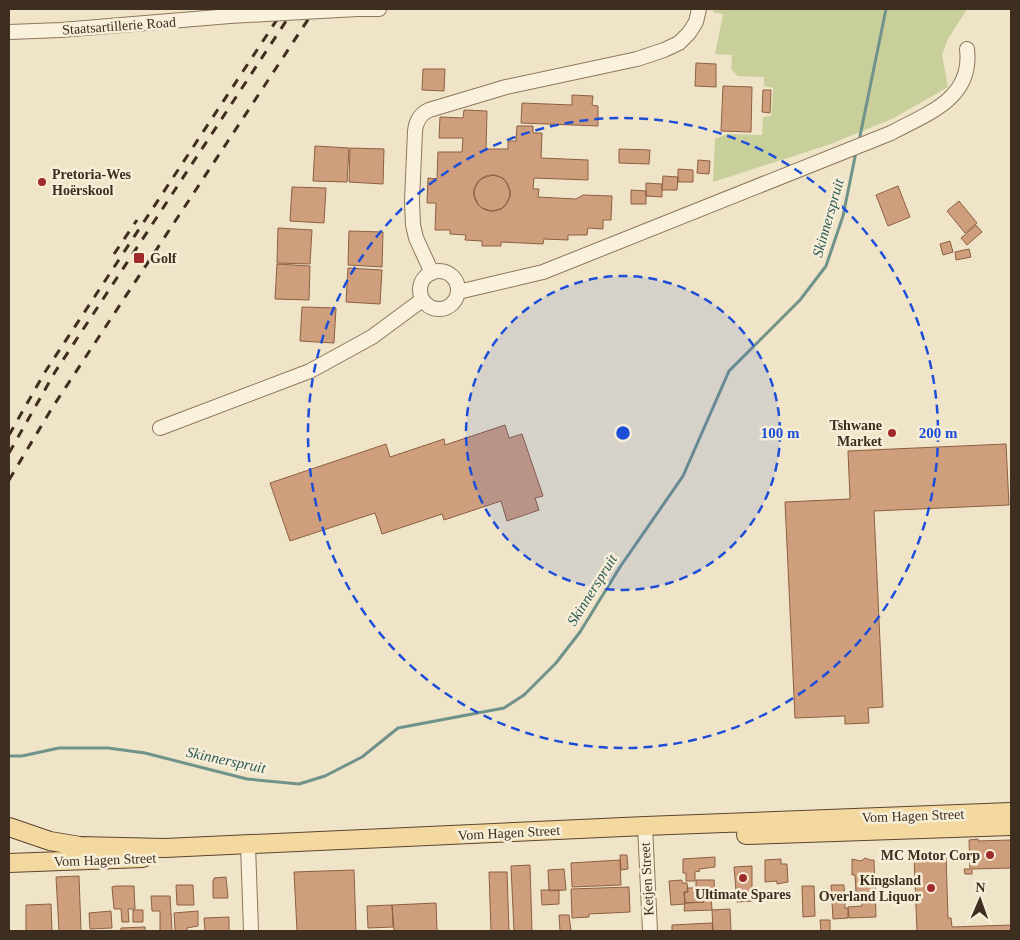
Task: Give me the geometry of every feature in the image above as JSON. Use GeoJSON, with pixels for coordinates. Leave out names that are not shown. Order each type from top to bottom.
{"type":"FeatureCollection","features":[{"type":"Feature","properties":{"kind":"main road","name":"Vom Hagen Street"},"geometry":{"type":"LineString","coordinates":[[9,863],[1011,812]]}},
{"type":"Feature","properties":{"kind":"main road","name":"Vom Hagen Street"},"geometry":{"type":"LineString","coordinates":[[645,832],[1011,826]]}},
{"type":"Feature","properties":{"kind":"main road","name":"Vom Hagen Street"},"geometry":{"type":"LineString","coordinates":[[9,827],[50,841],[80,846],[248,850]]}},
{"type":"Feature","properties":{"kind":"street","name":"Staatsartillerie Road"},"geometry":{"type":"LineString","coordinates":[[9,24],[175,14],[379,9]]}},
{"type":"Feature","properties":{"kind":"street"},"geometry":{"type":"LineString","coordinates":[[664,50],[676,38],[686,23],[690,9]]}},
{"type":"Feature","properties":{"kind":"street"},"geometry":{"type":"LineString","coordinates":[[432,273],[416,238],[412,214],[414,131],[421,116],[429,110],[506,88],[637,59],[664,50],[679,44],[689,33],[696,22],[699,9]]}},
{"type":"Feature","properties":{"kind":"street","name":"Staatsartillerie Road"},"geometry":{"type":"LineString","coordinates":[[9,32],[61,30],[225,13]]}},
{"type":"Feature","properties":{"kind":"street"},"geometry":{"type":"LineString","coordinates":[[458,292],[543,272],[891,133],[951,98],[964,79],[968,61],[967,49]]}},
{"type":"Feature","properties":{"kind":"street"},"geometry":{"type":"LineString","coordinates":[[441,271],[450,275],[456,282],[458,292],[455,301],[448,307],[438,310],[429,307],[422,300],[420,289],[423,279],[432,273],[441,271]]}},
{"type":"Feature","properties":{"kind":"street"},"geometry":{"type":"LineString","coordinates":[[160,428],[310,371],[372,337],[422,300]]}},
{"type":"Feature","properties":{"kind":"street","name":"Ketjen Street"},"geometry":{"type":"LineString","coordinates":[[645,832],[650,931]]}},
{"type":"Feature","properties":{"kind":"street"},"geometry":{"type":"LineString","coordinates":[[248,850],[251,931]]}},
{"type":"Feature","properties":{"kind":"green space"},"geometry":{"type":"Polygon","coordinates":[[[713,9],[967,9],[948,39],[942,55],[948,87],[892,119],[828,145],[713,182],[715,139],[727,134],[762,135],[763,117],[771,116],[773,88],[764,86],[764,77],[738,76],[731,69],[732,55],[715,54],[723,14],[713,12],[713,9]]]}},
{"type":"Feature","properties":{"kind":"building"},"geometry":{"type":"Polygon","coordinates":[[[696,63],[716,64],[716,87],[695,86],[696,63]]]}},
{"type":"Feature","properties":{"kind":"building"},"geometry":{"type":"Polygon","coordinates":[[[423,69],[445,69],[444,91],[422,90],[423,69]]]}},
{"type":"Feature","properties":{"kind":"building"},"geometry":{"type":"Polygon","coordinates":[[[723,86],[752,87],[751,132],[721,131],[723,86]]]}},
{"type":"Feature","properties":{"kind":"building"},"geometry":{"type":"Polygon","coordinates":[[[763,90],[771,90],[770,113],[762,112],[763,90]]]}},
{"type":"Feature","properties":{"kind":"building"},"geometry":{"type":"Polygon","coordinates":[[[572,95],[593,96],[592,105],[598,106],[598,126],[521,123],[522,103],[572,105],[572,95]]]}},
{"type":"Feature","properties":{"kind":"building"},"geometry":{"type":"Polygon","coordinates":[[[464,110],[487,111],[486,149],[508,149],[508,141],[516,141],[517,126],[533,126],[533,133],[542,133],[541,158],[588,160],[588,180],[534,178],[533,189],[539,189],[538,197],[576,199],[583,195],[612,196],[611,220],[603,220],[603,229],[588,228],[587,235],[568,235],[568,240],[544,239],[543,244],[501,242],[501,246],[482,246],[482,241],[465,240],[466,235],[450,234],[450,230],[435,230],[436,203],[427,203],[428,178],[437,179],[438,152],[462,152],[463,138],[439,138],[440,117],[463,118],[464,110]],[[493,175],[479,181],[474,190],[474,195],[482,208],[492,211],[505,206],[510,196],[510,191],[503,178],[493,175]]]}},
{"type":"Feature","properties":{"kind":"building"},"geometry":{"type":"Polygon","coordinates":[[[315,146],[349,148],[347,182],[313,181],[315,146]]]}},
{"type":"Feature","properties":{"kind":"building"},"geometry":{"type":"Polygon","coordinates":[[[350,148],[384,149],[383,184],[349,182],[350,148]]]}},
{"type":"Feature","properties":{"kind":"building"},"geometry":{"type":"Polygon","coordinates":[[[619,149],[650,150],[649,164],[619,163],[619,149]]]}},
{"type":"Feature","properties":{"kind":"building"},"geometry":{"type":"Polygon","coordinates":[[[698,160],[710,161],[709,174],[697,173],[698,160]]]}},
{"type":"Feature","properties":{"kind":"building"},"geometry":{"type":"Polygon","coordinates":[[[678,169],[693,170],[693,182],[678,182],[678,169]]]}},
{"type":"Feature","properties":{"kind":"building"},"geometry":{"type":"Polygon","coordinates":[[[492,175],[499,176],[505,180],[509,186],[509,200],[505,206],[499,210],[492,211],[485,210],[479,206],[475,200],[474,193],[475,186],[479,180],[485,176],[492,175]]]}},
{"type":"Feature","properties":{"kind":"building"},"geometry":{"type":"Polygon","coordinates":[[[663,176],[678,177],[677,190],[662,190],[663,176]]]}},
{"type":"Feature","properties":{"kind":"building"},"geometry":{"type":"Polygon","coordinates":[[[646,183],[662,184],[662,197],[646,196],[646,183]]]}},
{"type":"Feature","properties":{"kind":"building"},"geometry":{"type":"Polygon","coordinates":[[[898,186],[910,217],[888,226],[876,195],[898,186]]]}},
{"type":"Feature","properties":{"kind":"building"},"geometry":{"type":"Polygon","coordinates":[[[292,187],[326,188],[324,223],[290,221],[292,187]]]}},
{"type":"Feature","properties":{"kind":"building"},"geometry":{"type":"Polygon","coordinates":[[[631,190],[646,191],[646,204],[631,204],[631,190]]]}},
{"type":"Feature","properties":{"kind":"building"},"geometry":{"type":"Polygon","coordinates":[[[959,201],[977,223],[965,233],[947,211],[959,201]]]}},
{"type":"Feature","properties":{"kind":"building"},"geometry":{"type":"Polygon","coordinates":[[[976,225],[982,232],[967,245],[961,238],[976,225]]]}},
{"type":"Feature","properties":{"kind":"building"},"geometry":{"type":"Polygon","coordinates":[[[278,228],[312,230],[310,264],[277,263],[278,228]]]}},
{"type":"Feature","properties":{"kind":"building"},"geometry":{"type":"Polygon","coordinates":[[[349,231],[383,232],[382,267],[348,265],[349,231]]]}},
{"type":"Feature","properties":{"kind":"building"},"geometry":{"type":"Polygon","coordinates":[[[950,241],[953,252],[943,255],[940,244],[950,241]]]}},
{"type":"Feature","properties":{"kind":"building"},"geometry":{"type":"Polygon","coordinates":[[[969,249],[971,257],[956,260],[955,252],[969,249]]]}},
{"type":"Feature","properties":{"kind":"building"},"geometry":{"type":"Polygon","coordinates":[[[277,264],[310,266],[309,300],[275,299],[277,264]]]}},
{"type":"Feature","properties":{"kind":"building"},"geometry":{"type":"Polygon","coordinates":[[[348,268],[382,270],[380,304],[346,302],[348,268]]]}},
{"type":"Feature","properties":{"kind":"building"},"geometry":{"type":"Polygon","coordinates":[[[302,307],[336,308],[334,343],[300,341],[302,307]]]}},
{"type":"Feature","properties":{"kind":"building"},"geometry":{"type":"Polygon","coordinates":[[[505,425],[509,438],[522,434],[543,496],[535,498],[539,510],[507,521],[501,501],[444,520],[442,514],[382,534],[375,513],[290,541],[270,483],[386,444],[390,457],[444,439],[445,445],[505,425]]]}},
{"type":"Feature","properties":{"kind":"building"},"geometry":{"type":"Polygon","coordinates":[[[1006,444],[1009,505],[874,511],[883,707],[868,708],[869,723],[845,724],[845,716],[795,718],[785,502],[850,499],[848,451],[1006,444]]]}},
{"type":"Feature","properties":{"kind":"building","name":"MC Motor Corp"},"geometry":{"type":"Polygon","coordinates":[[[978,839],[978,841],[1011,840],[1011,868],[972,869],[972,874],[965,874],[964,869],[970,869],[969,840],[978,839]]]}},
{"type":"Feature","properties":{"kind":"building"},"geometry":{"type":"Polygon","coordinates":[[[620,855],[627,855],[628,869],[621,870],[620,855]]]}},
{"type":"Feature","properties":{"kind":"building","name":"Kingsland Overland Liquor"},"geometry":{"type":"Polygon","coordinates":[[[946,856],[948,918],[951,918],[952,927],[1011,925],[1011,931],[917,931],[914,857],[946,856]]]}},
{"type":"Feature","properties":{"kind":"building"},"geometry":{"type":"Polygon","coordinates":[[[715,857],[715,867],[699,869],[700,871],[695,872],[695,881],[686,881],[686,873],[683,873],[683,859],[715,857]]]}},
{"type":"Feature","properties":{"kind":"building"},"geometry":{"type":"Polygon","coordinates":[[[865,858],[874,860],[876,917],[849,918],[848,907],[862,906],[861,892],[856,892],[855,875],[852,875],[852,859],[861,861],[865,858]]]}},
{"type":"Feature","properties":{"kind":"building"},"geometry":{"type":"Polygon","coordinates":[[[781,859],[781,864],[787,864],[788,882],[777,884],[777,881],[765,882],[765,860],[781,859]]]}},
{"type":"Feature","properties":{"kind":"building"},"geometry":{"type":"Polygon","coordinates":[[[620,860],[621,885],[572,887],[571,863],[620,860]]]}},
{"type":"Feature","properties":{"kind":"building"},"geometry":{"type":"Polygon","coordinates":[[[530,865],[532,931],[514,931],[511,866],[530,865]]]}},
{"type":"Feature","properties":{"kind":"building","name":"Ultimate Spares"},"geometry":{"type":"Polygon","coordinates":[[[752,866],[752,901],[737,902],[734,867],[752,866]]]}},
{"type":"Feature","properties":{"kind":"building"},"geometry":{"type":"Polygon","coordinates":[[[564,869],[566,890],[549,891],[548,870],[564,869]]]}},
{"type":"Feature","properties":{"kind":"building"},"geometry":{"type":"Polygon","coordinates":[[[354,870],[356,931],[297,931],[294,872],[354,870]]]}},
{"type":"Feature","properties":{"kind":"building"},"geometry":{"type":"Polygon","coordinates":[[[489,872],[507,872],[509,931],[491,931],[489,872]]]}},
{"type":"Feature","properties":{"kind":"building"},"geometry":{"type":"Polygon","coordinates":[[[79,876],[81,931],[59,931],[56,877],[79,876]]]}},
{"type":"Feature","properties":{"kind":"building"},"geometry":{"type":"Polygon","coordinates":[[[226,877],[228,898],[213,898],[214,878],[226,877]]]}},
{"type":"Feature","properties":{"kind":"building"},"geometry":{"type":"Polygon","coordinates":[[[682,880],[682,883],[687,883],[688,892],[684,892],[685,904],[671,905],[669,881],[682,880]]]}},
{"type":"Feature","properties":{"kind":"building"},"geometry":{"type":"Polygon","coordinates":[[[696,880],[714,880],[715,896],[703,897],[704,902],[685,903],[684,892],[688,892],[687,888],[696,888],[696,880]]]}},
{"type":"Feature","properties":{"kind":"building"},"geometry":{"type":"Polygon","coordinates":[[[176,885],[193,885],[194,905],[177,905],[176,885]]]}},
{"type":"Feature","properties":{"kind":"building"},"geometry":{"type":"Polygon","coordinates":[[[831,885],[844,885],[845,908],[848,908],[848,918],[833,919],[831,885]]]}},
{"type":"Feature","properties":{"kind":"building"},"geometry":{"type":"Polygon","coordinates":[[[134,886],[135,909],[128,909],[129,922],[122,922],[121,909],[114,909],[112,887],[134,886]]]}},
{"type":"Feature","properties":{"kind":"building"},"geometry":{"type":"Polygon","coordinates":[[[802,886],[814,886],[815,916],[803,917],[802,886]]]}},
{"type":"Feature","properties":{"kind":"building"},"geometry":{"type":"Polygon","coordinates":[[[629,887],[630,912],[589,914],[589,917],[572,918],[571,889],[629,887]]]}},
{"type":"Feature","properties":{"kind":"building"},"geometry":{"type":"Polygon","coordinates":[[[541,890],[559,890],[559,904],[542,905],[541,890]]]}},
{"type":"Feature","properties":{"kind":"building"},"geometry":{"type":"Polygon","coordinates":[[[151,896],[170,896],[172,931],[160,931],[160,911],[152,911],[151,896]]]}},
{"type":"Feature","properties":{"kind":"building"},"geometry":{"type":"Polygon","coordinates":[[[711,896],[712,910],[684,911],[685,903],[704,902],[703,897],[711,896]]]}},
{"type":"Feature","properties":{"kind":"building"},"geometry":{"type":"Polygon","coordinates":[[[436,903],[437,931],[394,931],[392,905],[436,903]]]}},
{"type":"Feature","properties":{"kind":"building"},"geometry":{"type":"Polygon","coordinates":[[[51,904],[52,931],[26,931],[26,905],[51,904]]]}},
{"type":"Feature","properties":{"kind":"building"},"geometry":{"type":"Polygon","coordinates":[[[392,905],[393,927],[368,928],[367,906],[392,905]]]}},
{"type":"Feature","properties":{"kind":"building"},"geometry":{"type":"Polygon","coordinates":[[[730,909],[731,931],[713,931],[712,910],[730,909]]]}},
{"type":"Feature","properties":{"kind":"building"},"geometry":{"type":"Polygon","coordinates":[[[133,910],[143,910],[143,922],[133,922],[133,910]]]}},
{"type":"Feature","properties":{"kind":"building"},"geometry":{"type":"Polygon","coordinates":[[[111,911],[112,928],[90,929],[89,913],[111,911]]]}},
{"type":"Feature","properties":{"kind":"building"},"geometry":{"type":"Polygon","coordinates":[[[198,911],[198,926],[187,928],[187,931],[175,931],[174,913],[198,911]]]}},
{"type":"Feature","properties":{"kind":"building"},"geometry":{"type":"Polygon","coordinates":[[[559,915],[569,915],[571,931],[560,931],[559,915]]]}},
{"type":"Feature","properties":{"kind":"building"},"geometry":{"type":"Polygon","coordinates":[[[229,917],[229,931],[205,931],[204,918],[229,917]]]}},
{"type":"Feature","properties":{"kind":"building"},"geometry":{"type":"Polygon","coordinates":[[[820,920],[830,920],[830,931],[821,931],[820,920]]]}},
{"type":"Feature","properties":{"kind":"building"},"geometry":{"type":"Polygon","coordinates":[[[712,923],[713,931],[672,931],[672,925],[712,923]]]}},
{"type":"Feature","properties":{"kind":"building"},"geometry":{"type":"Polygon","coordinates":[[[145,927],[145,931],[121,931],[121,928],[145,927]]]}},
{"type":"Feature","properties":{"kind":"waterway","name":"Skinnerspruit"},"geometry":{"type":"LineString","coordinates":[[859,141],[886,9]]}},
{"type":"Feature","properties":{"kind":"waterway","name":"Skinnerspruit"},"geometry":{"type":"LineString","coordinates":[[9,756],[22,756],[59,748],[108,748],[145,753],[247,779],[299,784],[325,776],[362,757],[398,728],[504,708],[524,695],[556,663],[580,632],[620,567],[683,476],[729,371],[800,300],[826,266],[843,216],[856,152]]}},
{"type":"Feature","properties":{"kind":"railway"},"geometry":{"type":"LineString","coordinates":[[9,435],[45,372],[284,9]]}},
{"type":"Feature","properties":{"kind":"railway"},"geometry":{"type":"LineString","coordinates":[[9,453],[55,372],[294,9]]}},
{"type":"Feature","properties":{"kind":"railway"},"geometry":{"type":"LineString","coordinates":[[9,480],[52,408],[315,9]]}},
{"type":"Feature","properties":{"kind":"railway"},"geometry":{"type":"LineString","coordinates":[[114,254],[137,220]]}},
{"type":"Feature","properties":{"kind":"place","name":"Pretoria-Wes Hoërskool"},"geometry":{"type":"Point","coordinates":[42,182]}},
{"type":"Feature","properties":{"kind":"place","name":"Golf"},"geometry":{"type":"Point","coordinates":[139,258]}},
{"type":"Feature","properties":{"kind":"place","name":"Tshwane Market"},"geometry":{"type":"Point","coordinates":[892,433]}},
{"type":"Feature","properties":{"kind":"place","name":"MC Motor Corp"},"geometry":{"type":"Point","coordinates":[990,855]}},
{"type":"Feature","properties":{"kind":"place","name":"Ultimate Spares"},"geometry":{"type":"Point","coordinates":[743,878]}},
{"type":"Feature","properties":{"kind":"place","name":"Kingsland Overland Liquor"},"geometry":{"type":"Point","coordinates":[931,888]}}]}
